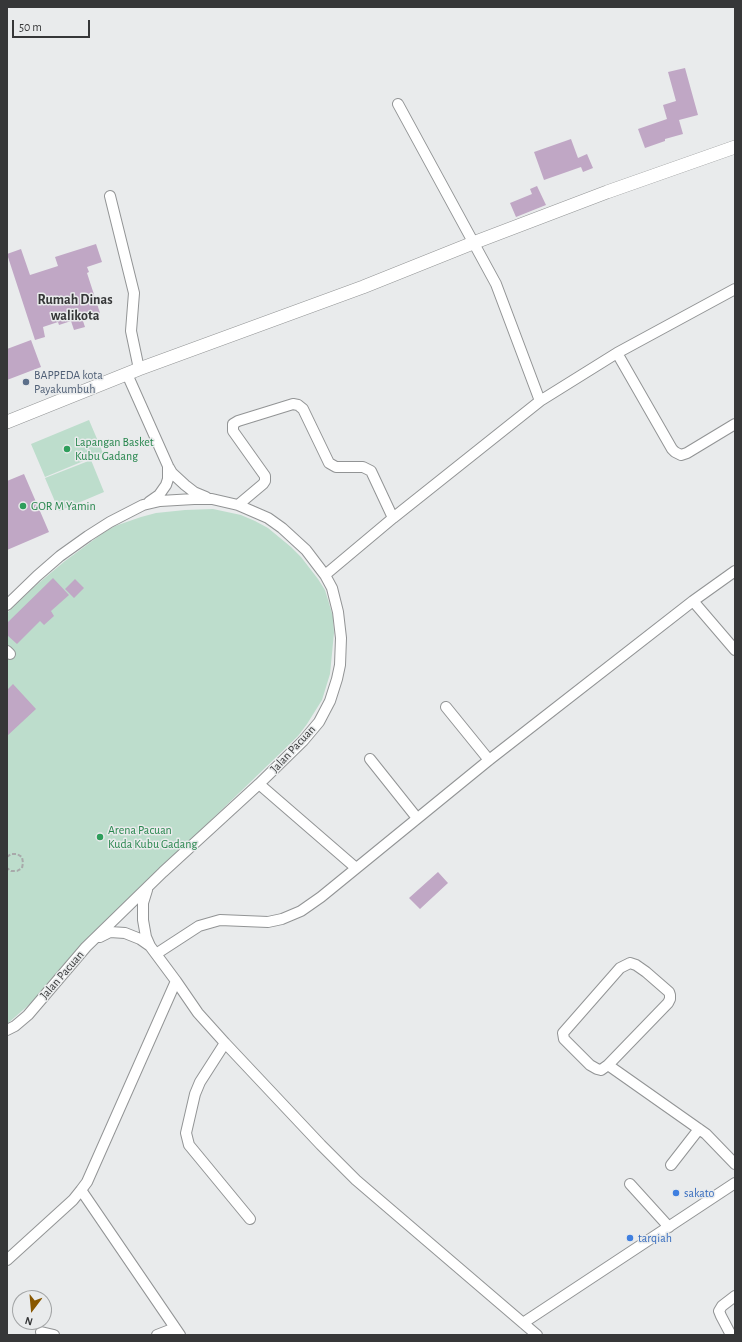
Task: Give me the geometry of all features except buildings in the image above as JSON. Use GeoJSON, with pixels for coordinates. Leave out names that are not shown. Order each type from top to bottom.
{"type":"FeatureCollection","features":[{"type":"Feature","properties":{"kind":"main road"},"geometry":{"type":"LineString","coordinates":[[7,422],[139,369],[363,287],[607,192],[735,148]]}},
{"type":"Feature","properties":{"kind":"street"},"geometry":{"type":"LineString","coordinates":[[398,104],[496,284],[540,401]]}},
{"type":"Feature","properties":{"kind":"street"},"geometry":{"type":"LineString","coordinates":[[110,196],[134,293],[131,331],[139,369]]}},
{"type":"Feature","properties":{"kind":"street"},"geometry":{"type":"LineString","coordinates":[[325,575],[540,401],[617,353],[735,289]]}},
{"type":"Feature","properties":{"kind":"street"},"geometry":{"type":"LineString","coordinates":[[617,353],[672,450],[675,452],[681,455],[688,453],[735,424]]}},
{"type":"Feature","properties":{"kind":"street"},"geometry":{"type":"LineString","coordinates":[[126,374],[168,466],[178,479],[194,492],[212,499]]}},
{"type":"Feature","properties":{"kind":"street"},"geometry":{"type":"LineString","coordinates":[[238,505],[266,481],[265,476],[233,430],[233,424],[238,421],[293,404],[298,404],[303,409],[329,463],[336,467],[363,467],[371,471],[394,518]]}},
{"type":"Feature","properties":{"kind":"street"},"geometry":{"type":"LineString","coordinates":[[143,505],[152,500],[163,490],[168,479],[168,466]]}},
{"type":"Feature","properties":{"kind":"street","name":"Jalan Pacuan"},"geometry":{"type":"LineString","coordinates":[[7,605],[37,576],[77,544],[110,522],[143,505],[160,501],[176,499],[212,499],[238,505],[268,518],[282,528],[306,550],[325,575],[332,588],[340,624],[341,638],[340,665],[334,690],[325,712],[312,732],[295,750],[163,872],[91,942],[28,1014],[15,1026],[7,1030]]}},
{"type":"Feature","properties":{"kind":"street"},"geometry":{"type":"LineString","coordinates":[[153,950],[199,926],[220,920],[268,922],[282,919],[301,911],[489,760],[693,601],[735,571]]}},
{"type":"Feature","properties":{"kind":"street"},"geometry":{"type":"LineString","coordinates":[[693,601],[735,650]]}},
{"type":"Feature","properties":{"kind":"street"},"geometry":{"type":"LineString","coordinates":[[446,707],[489,760]]}},
{"type":"Feature","properties":{"kind":"street"},"geometry":{"type":"LineString","coordinates":[[370,759],[417,818]]}},
{"type":"Feature","properties":{"kind":"street"},"geometry":{"type":"LineString","coordinates":[[259,784],[356,868]]}},
{"type":"Feature","properties":{"kind":"street"},"geometry":{"type":"LineString","coordinates":[[148,888],[144,896],[142,911],[144,929],[153,950]]}},
{"type":"Feature","properties":{"kind":"street"},"geometry":{"type":"LineString","coordinates":[[91,942],[110,932],[117,932],[132,935],[140,939],[153,950],[198,1013],[224,1043],[321,1145],[356,1180],[537,1335]]}},
{"type":"Feature","properties":{"kind":"street"},"geometry":{"type":"LineString","coordinates":[[630,963],[636,965],[669,992],[670,999],[668,1004],[608,1065],[601,1070],[590,1065],[564,1039],[562,1033],[620,968],[630,963]]}},
{"type":"Feature","properties":{"kind":"street"},"geometry":{"type":"LineString","coordinates":[[7,1260],[82,1190],[94,1169],[176,981]]}},
{"type":"Feature","properties":{"kind":"street"},"geometry":{"type":"LineString","coordinates":[[224,1043],[200,1082],[195,1094],[186,1133],[189,1145],[250,1219]]}},
{"type":"Feature","properties":{"kind":"street"},"geometry":{"type":"LineString","coordinates":[[608,1065],[706,1134],[735,1164]]}},
{"type":"Feature","properties":{"kind":"street"},"geometry":{"type":"LineString","coordinates":[[671,1165],[699,1129]]}},
{"type":"Feature","properties":{"kind":"street"},"geometry":{"type":"LineString","coordinates":[[523,1323],[735,1183]]}},
{"type":"Feature","properties":{"kind":"street"},"geometry":{"type":"LineString","coordinates":[[630,1184],[669,1227]]}},
{"type":"Feature","properties":{"kind":"street"},"geometry":{"type":"LineString","coordinates":[[82,1190],[177,1331],[157,1335]]}},
{"type":"Feature","properties":{"kind":"street"},"geometry":{"type":"LineString","coordinates":[[731,1335],[720,1316],[719,1311],[722,1306],[735,1296]]}},
{"type":"Feature","properties":{"kind":"street"},"geometry":{"type":"LineString","coordinates":[[41,1332],[54,1335]]}},
{"type":"Feature","properties":{"kind":"path"},"geometry":{"type":"LineString","coordinates":[[7,857],[11,854],[17,854],[22,857],[24,863],[22,868],[17,871],[11,872],[7,868]]}},
{"type":"Feature","properties":{"kind":"green space","name":"Lapangan Basket Kubu Gadang"},"geometry":{"type":"Polygon","coordinates":[[[89,420],[103,453],[45,477],[31,444],[89,420]]]}},
{"type":"Feature","properties":{"kind":"green space","name":"Lapangan Basket Kubu Gadang"},"geometry":{"type":"Polygon","coordinates":[[[91,460],[104,492],[59,511],[45,478],[91,460]]]}},
{"type":"Feature","properties":{"kind":"green space","name":"Arena Pacuan Kuda Kubu Gadang"},"geometry":{"type":"Polygon","coordinates":[[[213,509],[241,515],[268,528],[301,557],[325,590],[333,617],[334,633],[330,674],[322,700],[298,736],[88,939],[63,965],[31,1003],[7,1024],[7,613],[34,587],[65,561],[115,526],[156,513],[213,509]]]}},
{"type":"Feature","properties":{"kind":"place","name":"BAPPEDA kota Payakumbuh"},"geometry":{"type":"Point","coordinates":[26,382]}},
{"type":"Feature","properties":{"kind":"place","name":"Lapangan Basket Kubu Gadang"},"geometry":{"type":"Point","coordinates":[67,449]}},
{"type":"Feature","properties":{"kind":"place","name":"GOR M Yamin"},"geometry":{"type":"Point","coordinates":[23,506]}},
{"type":"Feature","properties":{"kind":"place","name":"Arena Pacuan Kuda Kubu Gadang"},"geometry":{"type":"Point","coordinates":[100,837]}},
{"type":"Feature","properties":{"kind":"place","name":"sakato"},"geometry":{"type":"Point","coordinates":[676,1193]}},
{"type":"Feature","properties":{"kind":"place","name":"tarqiah"},"geometry":{"type":"Point","coordinates":[630,1238]}},
{"type":"Feature","properties":{"kind":"district","name":"Rumah Dinas walikota"},"geometry":{"type":"Point","coordinates":[75,308]}}]}
